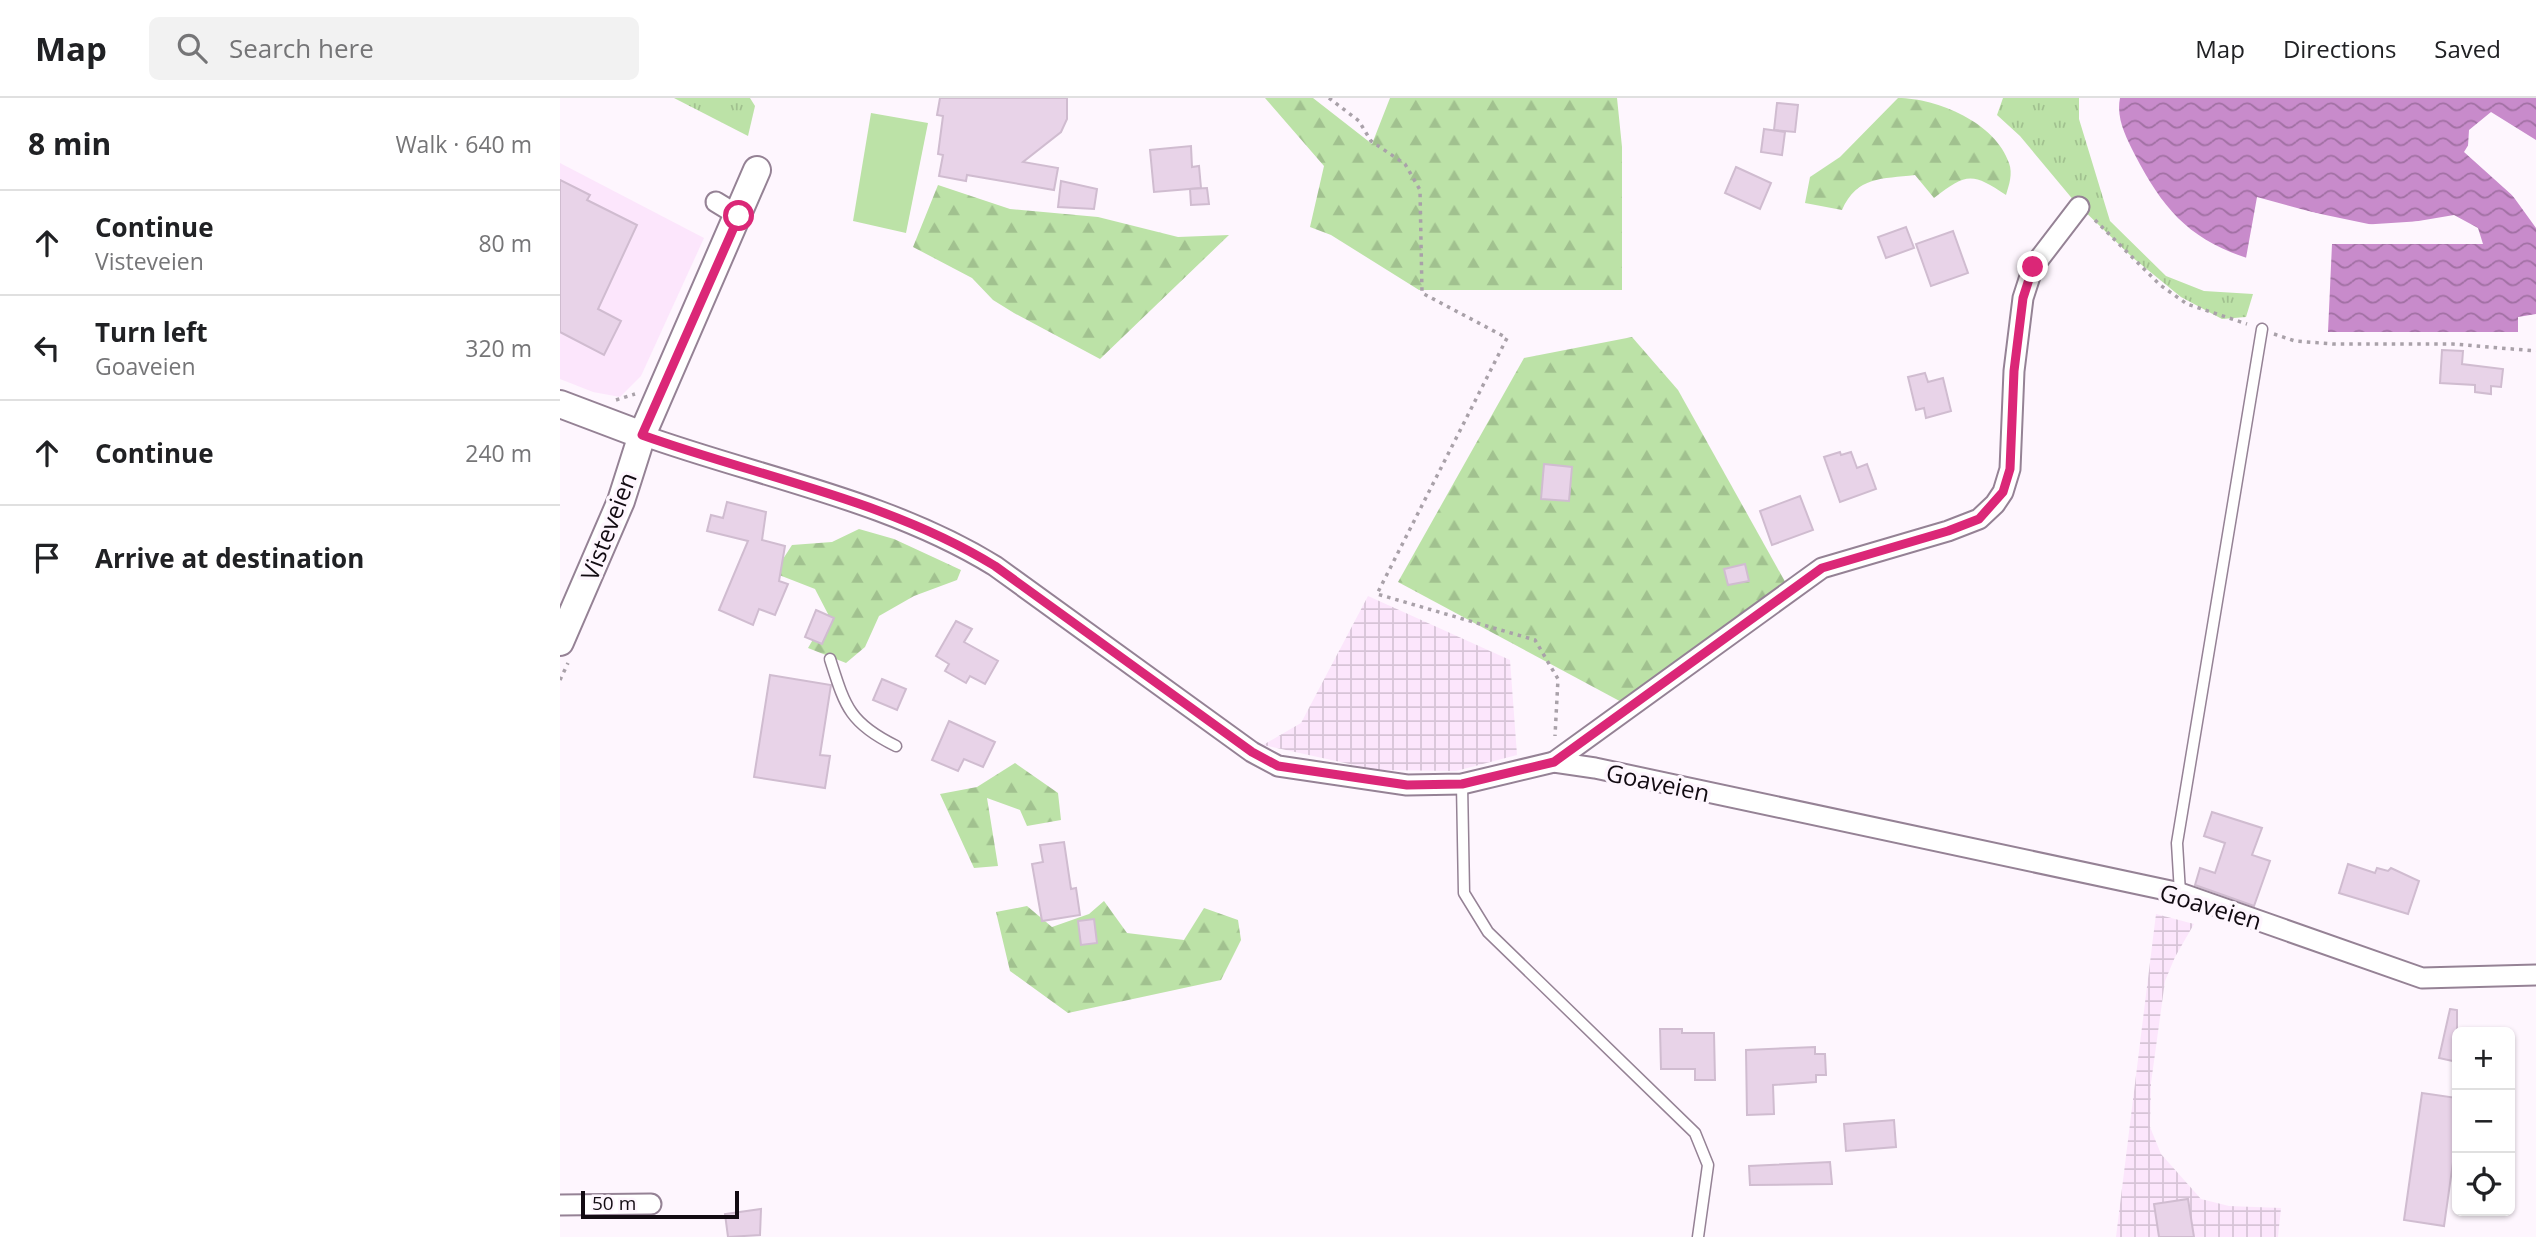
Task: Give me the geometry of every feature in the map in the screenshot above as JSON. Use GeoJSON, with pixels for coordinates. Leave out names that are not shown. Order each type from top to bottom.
{"type":"FeatureCollection","features":[{"type":"Feature","properties":{"kind":"main road","name":"Visteveien"},"geometry":{"type":"LineString","coordinates":[[560,642],[621,501],[642,435],[757,170]]}},
{"type":"Feature","properties":{"kind":"main road","name":"Goaveien"},"geometry":{"type":"LineString","coordinates":[[560,404],[642,435]]}},
{"type":"Feature","properties":{"kind":"street"},"geometry":{"type":"LineString","coordinates":[[716,202],[739,216]]}},
{"type":"Feature","properties":{"kind":"street"},"geometry":{"type":"LineString","coordinates":[[1554,762],[1822,568],[1948,531],[1979,519],[1995,504],[2003,492],[2010,469],[2014,371],[2023,298],[2033,267],[2079,208]]}},
{"type":"Feature","properties":{"kind":"street","name":"Goaveien"},"geometry":{"type":"LineString","coordinates":[[642,435],[913,524],[963,546],[995,566],[1252,752],[1278,766],[1407,785],[1462,784],[1554,762],[2180,893],[2422,978],[2536,975]]}},
{"type":"Feature","properties":{"kind":"street"},"geometry":{"type":"LineString","coordinates":[[560,1205],[651,1204]]}},
{"type":"Feature","properties":{"kind":"lane"},"geometry":{"type":"LineString","coordinates":[[2180,893],[2176,842],[2262,329]]}},
{"type":"Feature","properties":{"kind":"lane"},"geometry":{"type":"LineString","coordinates":[[830,659],[840,692],[855,721],[896,746]]}},
{"type":"Feature","properties":{"kind":"lane"},"geometry":{"type":"LineString","coordinates":[[1462,784],[1464,893],[1488,932],[1695,1133],[1708,1165],[1698,1237]]}},
{"type":"Feature","properties":{"kind":"path"},"geometry":{"type":"LineString","coordinates":[[1329,98],[1359,121],[1371,141],[1405,164],[1420,190],[1422,293],[1507,338],[1377,594],[1535,640],[1558,679],[1554,762]]}},
{"type":"Feature","properties":{"kind":"path"},"geometry":{"type":"LineString","coordinates":[[2079,208],[2110,233],[2160,285],[2187,304],[2295,341],[2454,344],[2536,351]]}},
{"type":"Feature","properties":{"kind":"path"},"geometry":{"type":"LineString","coordinates":[[613,400],[638,393]]}},
{"type":"Feature","properties":{"kind":"shaded area"},"geometry":{"type":"Polygon","coordinates":[[[560,163],[704,238],[641,376],[620,397],[593,392],[560,379],[560,163]]]}},
{"type":"Feature","properties":{"kind":"shaded area"},"geometry":{"type":"Polygon","coordinates":[[[1368,596],[1510,660],[1517,755],[1456,771],[1377,770],[1263,745],[1301,723],[1368,596]]]}},
{"type":"Feature","properties":{"kind":"shaded area"},"geometry":{"type":"Polygon","coordinates":[[[2156,914],[2194,924],[2165,981],[2151,1083],[2150,1127],[2161,1154],[2201,1199],[2229,1206],[2281,1208],[2278,1237],[2116,1237],[2156,914]]]}},
{"type":"Feature","properties":{"kind":"green space"},"geometry":{"type":"Polygon","coordinates":[[[674,98],[750,98],[755,106],[748,136],[674,98]]]}},
{"type":"Feature","properties":{"kind":"green space"},"geometry":{"type":"Polygon","coordinates":[[[1265,98],[1313,98],[1372,144],[1390,98],[1617,98],[1622,147],[1622,290],[1419,290],[1331,235],[1310,227],[1324,166],[1265,98]]]}},
{"type":"Feature","properties":{"kind":"green space"},"geometry":{"type":"Polygon","coordinates":[[[1898,98],[1947,108],[1992,136],[2002,149],[2010,167],[2006,195],[1985,182],[1969,178],[1954,184],[1934,198],[1915,175],[1881,179],[1863,185],[1848,199],[1842,210],[1805,203],[1810,177],[1840,157],[1898,98]]]}},
{"type":"Feature","properties":{"kind":"green space"},"geometry":{"type":"Polygon","coordinates":[[[2003,98],[2079,98],[2079,119],[2110,221],[2166,276],[2204,291],[2253,294],[2246,317],[2222,319],[2181,297],[2132,257],[2075,202],[2020,136],[1997,115],[2003,98]]]}},
{"type":"Feature","properties":{"kind":"green space"},"geometry":{"type":"Polygon","coordinates":[[[871,113],[928,123],[906,233],[853,221],[871,113]]]}},
{"type":"Feature","properties":{"kind":"green space"},"geometry":{"type":"Polygon","coordinates":[[[938,185],[1010,209],[1098,217],[1178,237],[1229,235],[1100,359],[1014,313],[993,300],[972,278],[913,247],[938,185]]]}},
{"type":"Feature","properties":{"kind":"green space"},"geometry":{"type":"Polygon","coordinates":[[[1632,337],[1678,390],[1788,587],[1627,705],[1398,582],[1524,358],[1632,337]]]}},
{"type":"Feature","properties":{"kind":"green space"},"geometry":{"type":"Polygon","coordinates":[[[859,529],[894,539],[961,570],[957,580],[914,596],[879,616],[865,647],[846,663],[808,648],[828,614],[815,589],[774,573],[792,545],[832,542],[859,529]]]}},
{"type":"Feature","properties":{"kind":"green space"},"geometry":{"type":"Polygon","coordinates":[[[1015,763],[1058,793],[1061,820],[1027,826],[1020,810],[987,798],[998,866],[974,868],[940,794],[977,787],[1015,763]]]}},
{"type":"Feature","properties":{"kind":"green space"},"geometry":{"type":"Polygon","coordinates":[[[1104,901],[1127,933],[1184,940],[1204,908],[1238,920],[1241,940],[1221,980],[1068,1013],[1010,971],[996,912],[1027,906],[1052,927],[1089,914],[1104,901]]]}},
{"type":"Feature","properties":{"kind":"water"},"geometry":{"type":"Polygon","coordinates":[[[2120,98],[2536,98],[2536,140],[2491,112],[2469,130],[2468,146],[2510,192],[2536,228],[2536,314],[2518,317],[2518,332],[2328,332],[2332,244],[2483,244],[2478,228],[2454,215],[2383,227],[2273,204],[2253,260],[2212,243],[2196,233],[2169,208],[2146,175],[2125,135],[2119,113],[2120,98]]]}},
{"type":"Feature","properties":{"kind":"pier"},"geometry":{"type":"Polygon","coordinates":[[[2472,139],[2472,145],[2523,205],[2464,152],[2472,139]]]}},
{"type":"Feature","properties":{"kind":"pier"},"geometry":{"type":"Polygon","coordinates":[[[2257,197],[2360,225],[2453,219],[2382,231],[2275,208],[2269,219],[2265,258],[2252,263],[2246,258],[2257,197]]]}},
{"type":"Feature","properties":{"kind":"building"},"geometry":{"type":"Polygon","coordinates":[[[940,98],[1067,98],[1067,119],[1061,132],[1023,162],[1058,168],[1054,190],[967,175],[966,181],[939,176],[943,155],[938,154],[943,116],[937,115],[940,98]]]}},
{"type":"Feature","properties":{"kind":"building"},"geometry":{"type":"Polygon","coordinates":[[[1777,103],[1798,105],[1795,132],[1774,130],[1777,103]]]}},
{"type":"Feature","properties":{"kind":"building"},"geometry":{"type":"Polygon","coordinates":[[[1764,129],[1785,132],[1782,155],[1761,152],[1764,129]]]}},
{"type":"Feature","properties":{"kind":"building"},"geometry":{"type":"Polygon","coordinates":[[[1191,146],[1192,167],[1199,166],[1201,188],[1154,192],[1150,150],[1191,146]]]}},
{"type":"Feature","properties":{"kind":"building"},"geometry":{"type":"Polygon","coordinates":[[[1736,167],[1771,183],[1760,209],[1725,193],[1736,167]]]}},
{"type":"Feature","properties":{"kind":"building"},"geometry":{"type":"Polygon","coordinates":[[[560,180],[590,195],[587,200],[637,225],[598,309],[621,321],[604,355],[560,332],[560,180]]]}},
{"type":"Feature","properties":{"kind":"building"},"geometry":{"type":"Polygon","coordinates":[[[1061,181],[1097,189],[1094,209],[1058,207],[1061,181]]]}},
{"type":"Feature","properties":{"kind":"building"},"geometry":{"type":"Polygon","coordinates":[[[1207,188],[1209,204],[1191,205],[1190,189],[1207,188]]]}},
{"type":"Feature","properties":{"kind":"building"},"geometry":{"type":"Polygon","coordinates":[[[1906,227],[1914,248],[1886,258],[1878,237],[1906,227]]]}},
{"type":"Feature","properties":{"kind":"building"},"geometry":{"type":"Polygon","coordinates":[[[1953,231],[1968,273],[1931,286],[1916,244],[1953,231]]]}},
{"type":"Feature","properties":{"kind":"building"},"geometry":{"type":"Polygon","coordinates":[[[2442,350],[2463,351],[2462,364],[2503,369],[2501,387],[2491,386],[2491,394],[2475,392],[2475,385],[2440,383],[2442,350]]]}},
{"type":"Feature","properties":{"kind":"building"},"geometry":{"type":"Polygon","coordinates":[[[1925,373],[1928,382],[1943,378],[1951,411],[1926,418],[1924,408],[1916,410],[1908,377],[1925,373]]]}},
{"type":"Feature","properties":{"kind":"building"},"geometry":{"type":"Polygon","coordinates":[[[1840,452],[1841,455],[1851,452],[1857,468],[1867,464],[1876,489],[1840,502],[1824,457],[1840,452]]]}},
{"type":"Feature","properties":{"kind":"building"},"geometry":{"type":"Polygon","coordinates":[[[1544,464],[1572,467],[1569,501],[1541,499],[1544,464]]]}},
{"type":"Feature","properties":{"kind":"building"},"geometry":{"type":"Polygon","coordinates":[[[1800,496],[1813,530],[1772,545],[1760,511],[1800,496]]]}},
{"type":"Feature","properties":{"kind":"building"},"geometry":{"type":"Polygon","coordinates":[[[727,502],[766,512],[762,540],[785,546],[779,581],[788,584],[775,615],[759,609],[753,625],[719,610],[748,541],[707,531],[711,515],[723,518],[727,502]]]}},
{"type":"Feature","properties":{"kind":"building"},"geometry":{"type":"Polygon","coordinates":[[[1745,564],[1749,581],[1728,585],[1724,569],[1745,564]]]}},
{"type":"Feature","properties":{"kind":"building"},"geometry":{"type":"Polygon","coordinates":[[[816,610],[834,618],[822,644],[805,637],[816,610]]]}},
{"type":"Feature","properties":{"kind":"building"},"geometry":{"type":"Polygon","coordinates":[[[956,621],[972,629],[964,642],[998,661],[985,684],[970,676],[966,683],[945,671],[949,664],[936,656],[956,621]]]}},
{"type":"Feature","properties":{"kind":"building"},"geometry":{"type":"Polygon","coordinates":[[[770,675],[831,685],[820,755],[830,756],[825,788],[754,777],[770,675]]]}},
{"type":"Feature","properties":{"kind":"building"},"geometry":{"type":"Polygon","coordinates":[[[882,679],[906,689],[897,710],[873,700],[882,679]]]}},
{"type":"Feature","properties":{"kind":"building"},"geometry":{"type":"Polygon","coordinates":[[[949,721],[995,742],[983,767],[964,759],[958,771],[932,760],[949,721]]]}},
{"type":"Feature","properties":{"kind":"building"},"geometry":{"type":"Polygon","coordinates":[[[2212,812],[2262,828],[2252,855],[2270,861],[2254,906],[2195,885],[2200,868],[2215,873],[2225,843],[2204,836],[2212,812]]]}},
{"type":"Feature","properties":{"kind":"building"},"geometry":{"type":"Polygon","coordinates":[[[1064,842],[1071,889],[1076,888],[1080,915],[1042,921],[1032,864],[1043,862],[1040,845],[1064,842]]]}},
{"type":"Feature","properties":{"kind":"building"},"geometry":{"type":"Polygon","coordinates":[[[2348,864],[2375,873],[2377,868],[2388,871],[2391,868],[2419,881],[2408,914],[2339,893],[2348,864]]]}},
{"type":"Feature","properties":{"kind":"building"},"geometry":{"type":"Polygon","coordinates":[[[1094,919],[1097,943],[1081,945],[1078,921],[1094,919]]]}},
{"type":"Feature","properties":{"kind":"building"},"geometry":{"type":"Polygon","coordinates":[[[2450,1009],[2457,1010],[2457,1027],[2452,1027],[2452,1061],[2439,1058],[2450,1009]]]}},
{"type":"Feature","properties":{"kind":"building"},"geometry":{"type":"Polygon","coordinates":[[[1660,1029],[1682,1029],[1682,1033],[1714,1033],[1715,1080],[1695,1080],[1695,1069],[1661,1069],[1660,1029]]]}},
{"type":"Feature","properties":{"kind":"building"},"geometry":{"type":"Polygon","coordinates":[[[1815,1047],[1815,1054],[1825,1054],[1826,1075],[1816,1075],[1816,1082],[1773,1085],[1774,1114],[1747,1115],[1746,1050],[1815,1047]]]}},
{"type":"Feature","properties":{"kind":"building"},"geometry":{"type":"Polygon","coordinates":[[[2422,1093],[2452,1097],[2452,1169],[2444,1226],[2404,1220],[2422,1093]]]}},
{"type":"Feature","properties":{"kind":"building"},"geometry":{"type":"Polygon","coordinates":[[[1894,1120],[1896,1147],[1846,1151],[1844,1124],[1894,1120]]]}},
{"type":"Feature","properties":{"kind":"building"},"geometry":{"type":"Polygon","coordinates":[[[1830,1162],[1832,1184],[1750,1185],[1749,1166],[1830,1162]]]}},
{"type":"Feature","properties":{"kind":"building"},"geometry":{"type":"Polygon","coordinates":[[[2188,1199],[2194,1237],[2159,1237],[2154,1204],[2188,1199]]]}},
{"type":"Feature","properties":{"kind":"building"},"geometry":{"type":"Polygon","coordinates":[[[761,1209],[760,1235],[728,1237],[725,1214],[761,1209]]]}},
{"type":"Feature","properties":{"kind":"route"},"geometry":{"type":"LineString","coordinates":[[739,216],[642,435],[925,528],[963,546],[995,566],[1252,752],[1278,766],[1407,785],[1462,784],[1554,762],[1822,568],[1948,531],[1979,519],[2003,492],[2010,469],[2014,371],[2023,298],[2033,267]]}}]}
